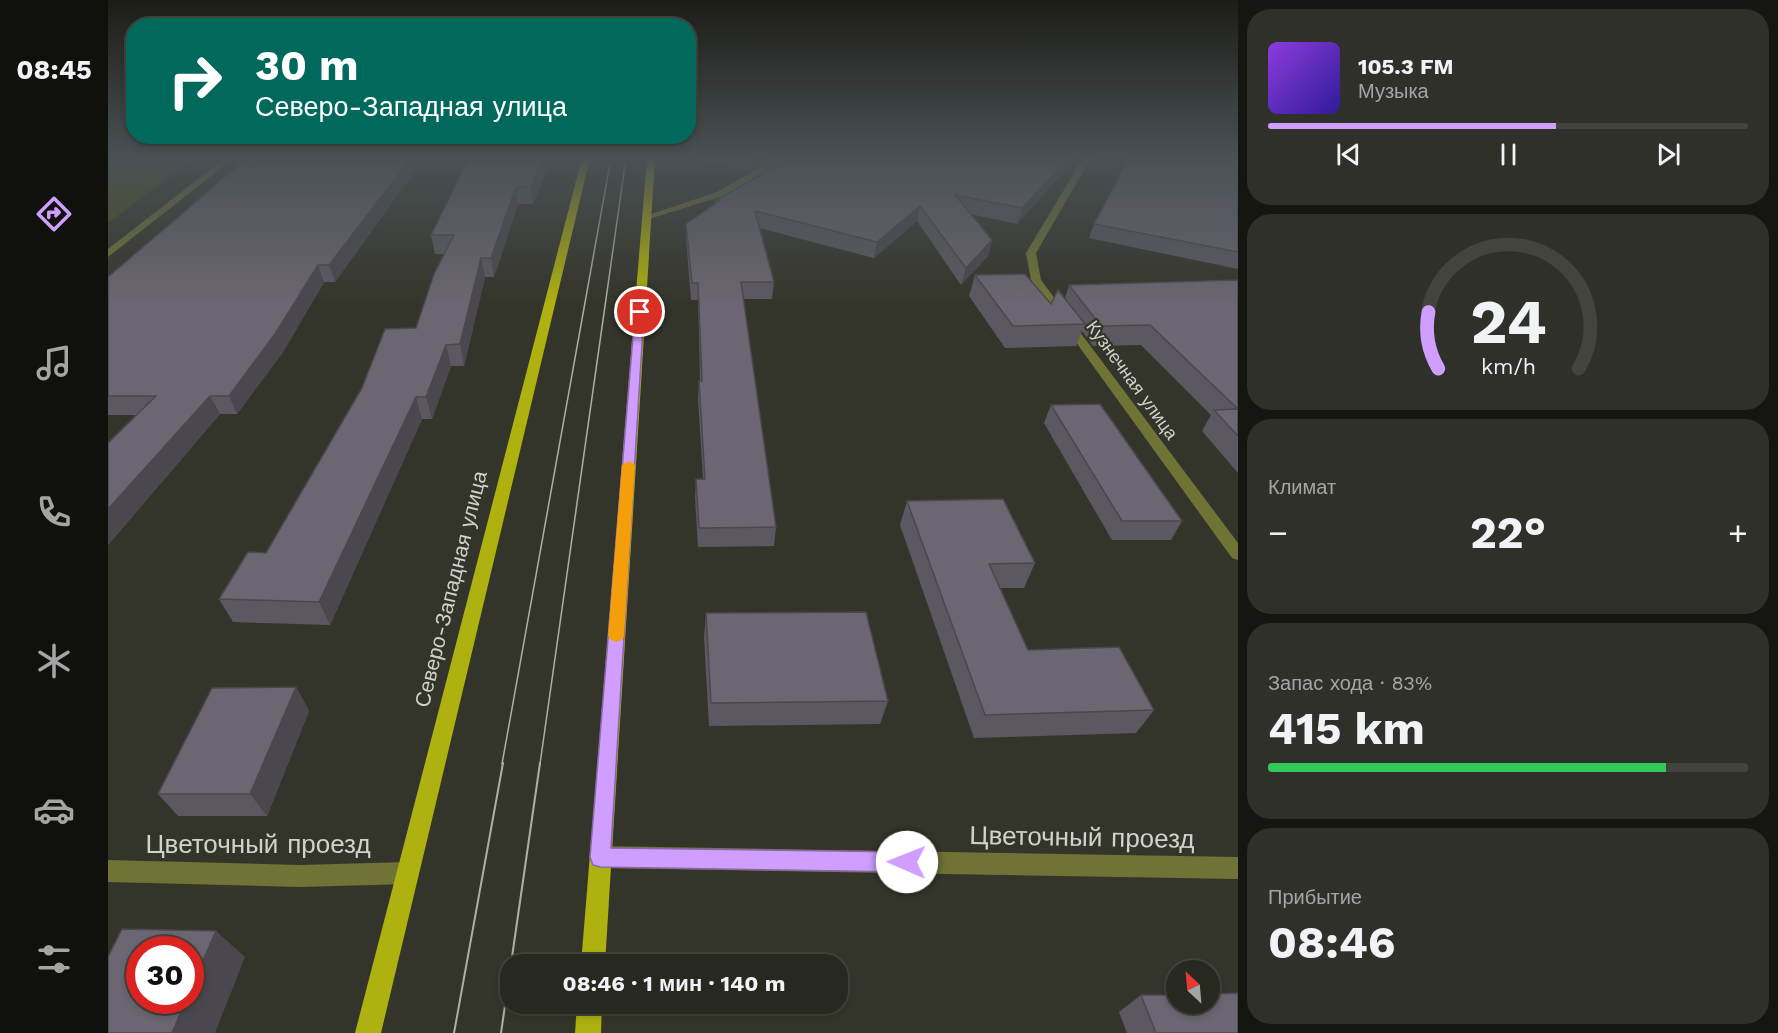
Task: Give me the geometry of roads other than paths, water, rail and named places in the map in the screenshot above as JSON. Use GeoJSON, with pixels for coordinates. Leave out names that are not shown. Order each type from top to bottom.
{"type":"FeatureCollection","features":[{"type":"Feature","properties":{"kind":"main road","name":"Северо-Западная улица"},"geometry":{"type":"LineString","coordinates":[[368,1033],[574,206]]}},
{"type":"Feature","properties":{"kind":"main road"},"geometry":{"type":"LineString","coordinates":[[594,954],[647,206]]}},
{"type":"Feature","properties":{"kind":"main road"},"geometry":{"type":"LineString","coordinates":[[588,1033],[589,1014]]}},
{"type":"Feature","properties":{"kind":"street"},"geometry":{"type":"LineString","coordinates":[[108,254],[169,206]]}},
{"type":"Feature","properties":{"kind":"street"},"geometry":{"type":"LineString","coordinates":[[646,218],[682,206]]}},
{"type":"Feature","properties":{"kind":"street","name":"Кузнечная улица"},"geometry":{"type":"LineString","coordinates":[[1059,206],[1031,253],[1036,280],[1238,554]]}},
{"type":"Feature","properties":{"kind":"street","name":"Цветочный проезд"},"geometry":{"type":"LineString","coordinates":[[600,857],[1238,868]]}},
{"type":"Feature","properties":{"kind":"street","name":"Цветочный проезд"},"geometry":{"type":"LineString","coordinates":[[108,871],[300,876],[408,873]]}},
{"type":"Feature","properties":{"kind":"tram line"},"geometry":{"type":"LineString","coordinates":[[502,764],[602,206]]}},
{"type":"Feature","properties":{"kind":"tram line"},"geometry":{"type":"LineString","coordinates":[[540,764],[619,206]]}},
{"type":"Feature","properties":{"kind":"tram line"},"geometry":{"type":"LineString","coordinates":[[454,1033],[503,763]]}},
{"type":"Feature","properties":{"kind":"tram line"},"geometry":{"type":"LineString","coordinates":[[512,954],[540,763]]}},
{"type":"Feature","properties":{"kind":"tram line"},"geometry":{"type":"LineString","coordinates":[[501,1033],[504,1014]]}}]}
